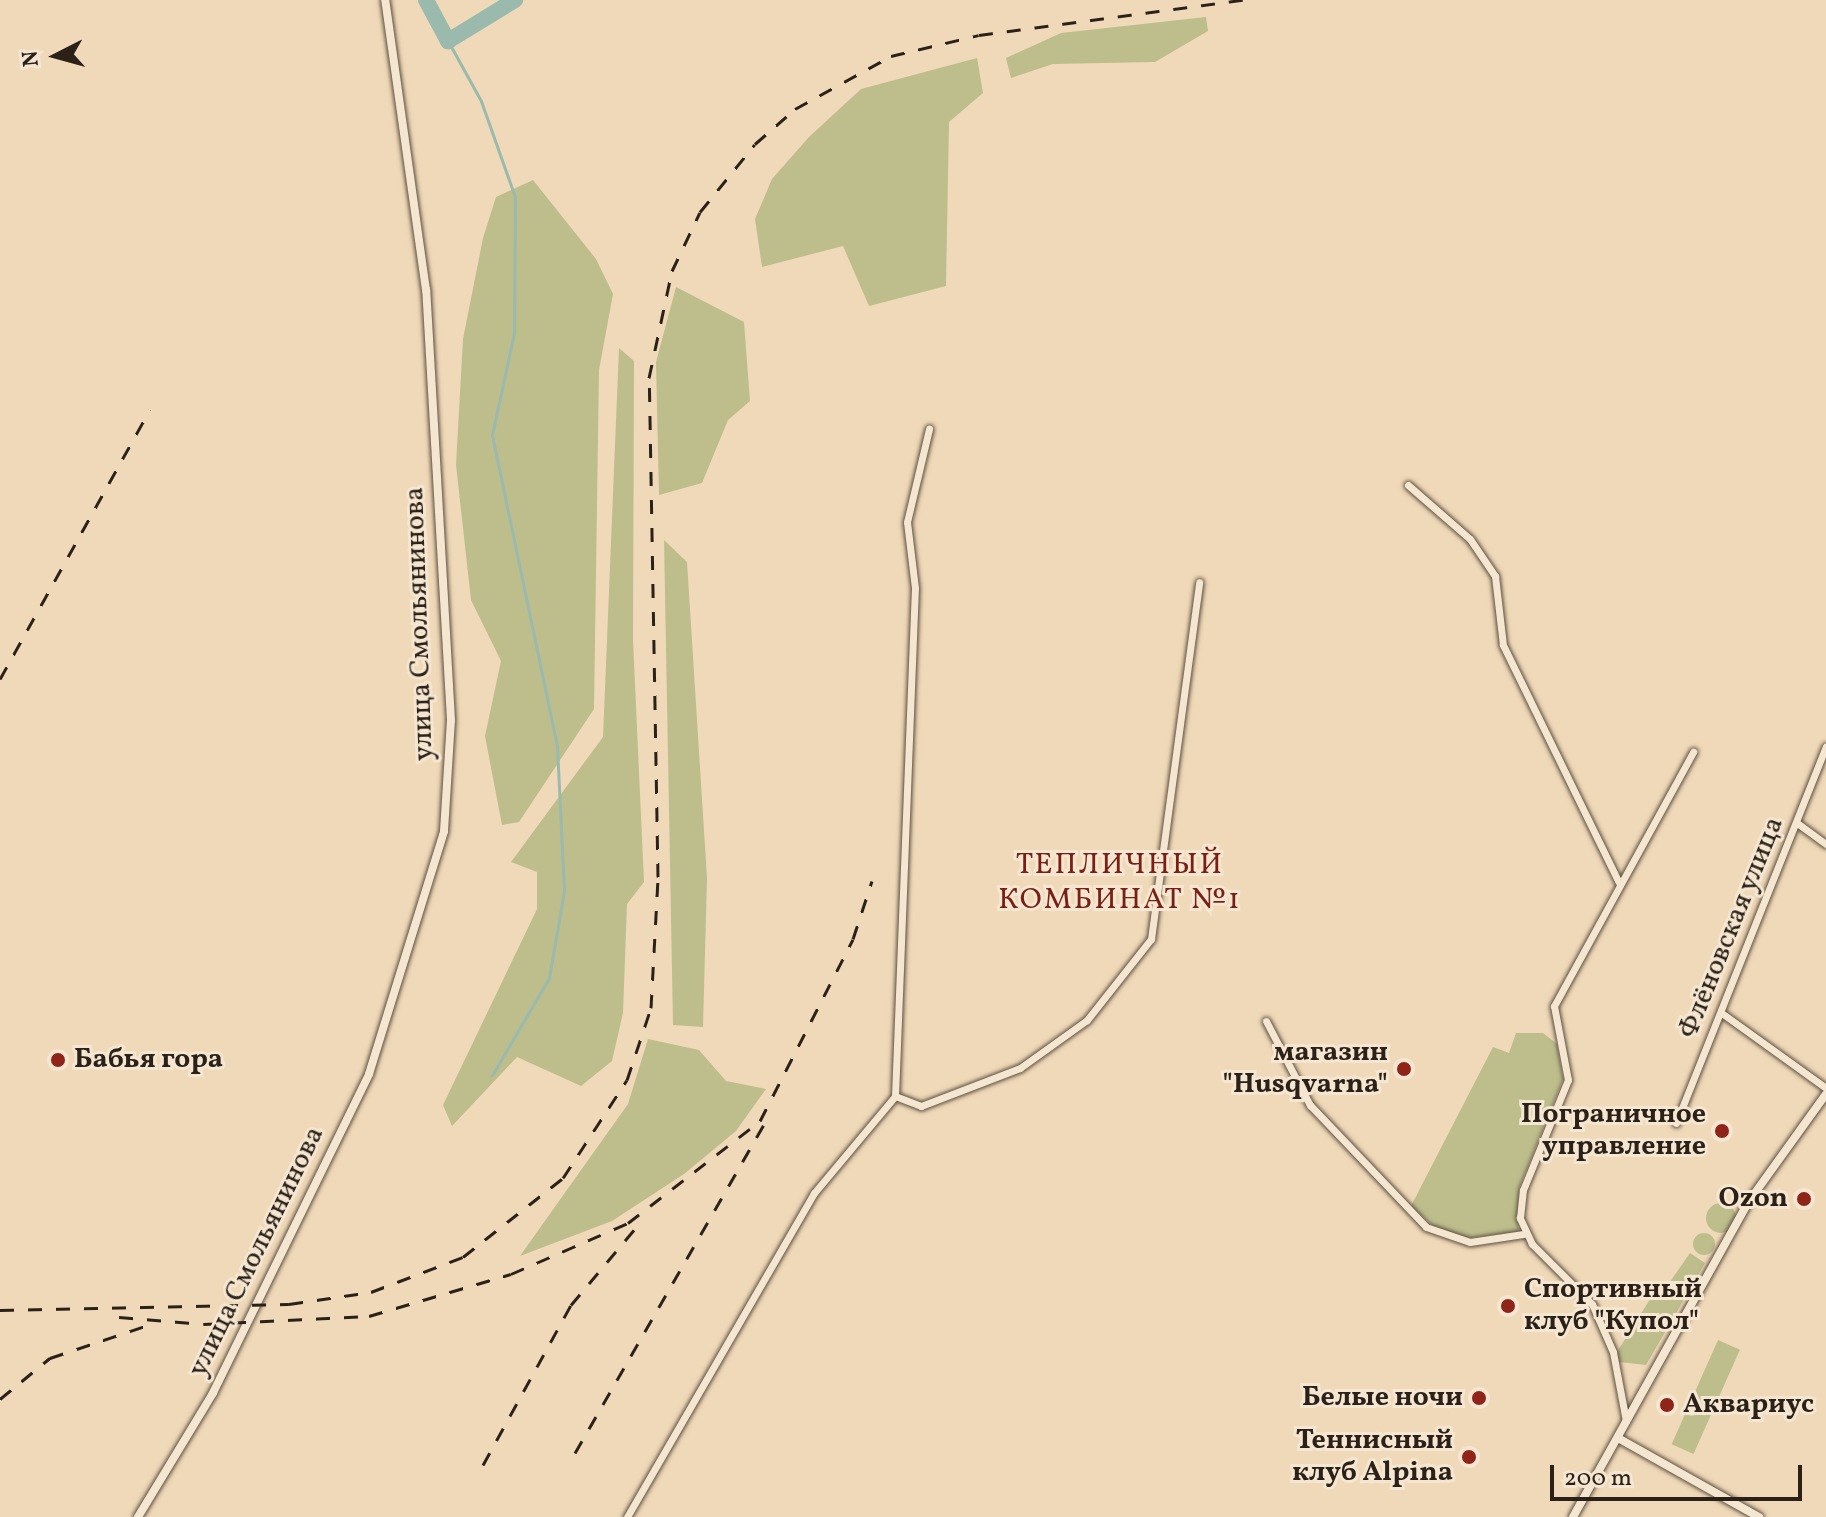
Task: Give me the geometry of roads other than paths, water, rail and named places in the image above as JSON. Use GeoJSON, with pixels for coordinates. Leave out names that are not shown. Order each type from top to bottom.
{"type":"FeatureCollection","features":[{"type":"Feature","properties":{"kind":"street","name":"улица Смольянинова"},"geometry":{"type":"LineString","coordinates":[[138,1517],[213,1393],[369,1074],[444,831],[451,720],[426,290],[385,0]]}},
{"type":"Feature","properties":{"kind":"street"},"geometry":{"type":"LineString","coordinates":[[627,1517],[814,1193],[895,1096],[915,588],[907,522],[929,429]]}},
{"type":"Feature","properties":{"kind":"street"},"geometry":{"type":"LineString","coordinates":[[1408,485],[1470,539],[1495,576],[1503,645],[1618,881]]}},
{"type":"Feature","properties":{"kind":"street"},"geometry":{"type":"LineString","coordinates":[[895,1096],[921,1106],[1020,1068],[1087,1020],[1151,939],[1199,582]]}},
{"type":"Feature","properties":{"kind":"street","name":"Флёновская улица"},"geometry":{"type":"LineString","coordinates":[[1676,1123],[1723,1014],[1826,747]]}},
{"type":"Feature","properties":{"kind":"street"},"geometry":{"type":"LineString","coordinates":[[1626,1421],[1613,1352],[1592,1304],[1523,1234],[1523,1190],[1568,1080],[1554,1006],[1618,881],[1693,752]]}},
{"type":"Feature","properties":{"kind":"street"},"geometry":{"type":"LineString","coordinates":[[1797,823],[1826,844]]}},
{"type":"Feature","properties":{"kind":"street"},"geometry":{"type":"LineString","coordinates":[[1573,1517],[1747,1204],[1826,1091],[1723,1014]]}},
{"type":"Feature","properties":{"kind":"street"},"geometry":{"type":"LineString","coordinates":[[1266,1021],[1310,1105],[1426,1227],[1470,1242],[1523,1234]]}},
{"type":"Feature","properties":{"kind":"street"},"geometry":{"type":"LineString","coordinates":[[1618,1438],[1759,1517]]}},
{"type":"Feature","properties":{"kind":"waterway"},"geometry":{"type":"LineString","coordinates":[[426,0],[448,41],[515,0]]}},
{"type":"Feature","properties":{"kind":"waterway"},"geometry":{"type":"LineString","coordinates":[[448,41],[481,101],[515,197],[514,333],[492,435],[557,747],[564,891],[549,978],[492,1075]]}},
{"type":"Feature","properties":{"kind":"railway"},"geometry":{"type":"LineString","coordinates":[[0,1310],[289,1304],[371,1292],[463,1257],[563,1178],[627,1080],[651,1008],[658,877],[649,378],[672,271],[700,212],[755,144],[795,109],[891,56],[979,35],[1243,0]]}},
{"type":"Feature","properties":{"kind":"railway"},"geometry":{"type":"LineString","coordinates":[[0,679],[150,410]]}},
{"type":"Feature","properties":{"kind":"railway"},"geometry":{"type":"LineString","coordinates":[[119,1317],[204,1324],[369,1316],[511,1274],[628,1223],[760,1121],[853,939],[872,881]]}},
{"type":"Feature","properties":{"kind":"railway"},"geometry":{"type":"LineString","coordinates":[[575,1453],[768,1118]]}},
{"type":"Feature","properties":{"kind":"railway"},"geometry":{"type":"LineString","coordinates":[[483,1465],[571,1305],[639,1224]]}},
{"type":"Feature","properties":{"kind":"railway"},"geometry":{"type":"LineString","coordinates":[[0,1399],[50,1358],[145,1326]]}},
{"type":"Feature","properties":{"kind":"place","name":"Бабья гора"},"geometry":{"type":"Point","coordinates":[58,1060]}},
{"type":"Feature","properties":{"kind":"place","name":"магазин \"Husqvarna\""},"geometry":{"type":"Point","coordinates":[1404,1069]}},
{"type":"Feature","properties":{"kind":"place","name":"Пограничное управление"},"geometry":{"type":"Point","coordinates":[1722,1131]}},
{"type":"Feature","properties":{"kind":"place","name":"Ozon"},"geometry":{"type":"Point","coordinates":[1804,1199]}},
{"type":"Feature","properties":{"kind":"place","name":"Спортивный клуб \"Купол\""},"geometry":{"type":"Point","coordinates":[1508,1306]}},
{"type":"Feature","properties":{"kind":"place","name":"Белые ночи"},"geometry":{"type":"Point","coordinates":[1479,1398]}},
{"type":"Feature","properties":{"kind":"place","name":"Аквариус"},"geometry":{"type":"Point","coordinates":[1667,1405]}},
{"type":"Feature","properties":{"kind":"place","name":"Теннисный клуб Alpina"},"geometry":{"type":"Point","coordinates":[1469,1457]}},
{"type":"Feature","properties":{"kind":"district","name":"ТЕПЛИЧНЫЙ КОМБИНАТ №1"},"geometry":{"type":"Point","coordinates":[1120,882]}}]}
